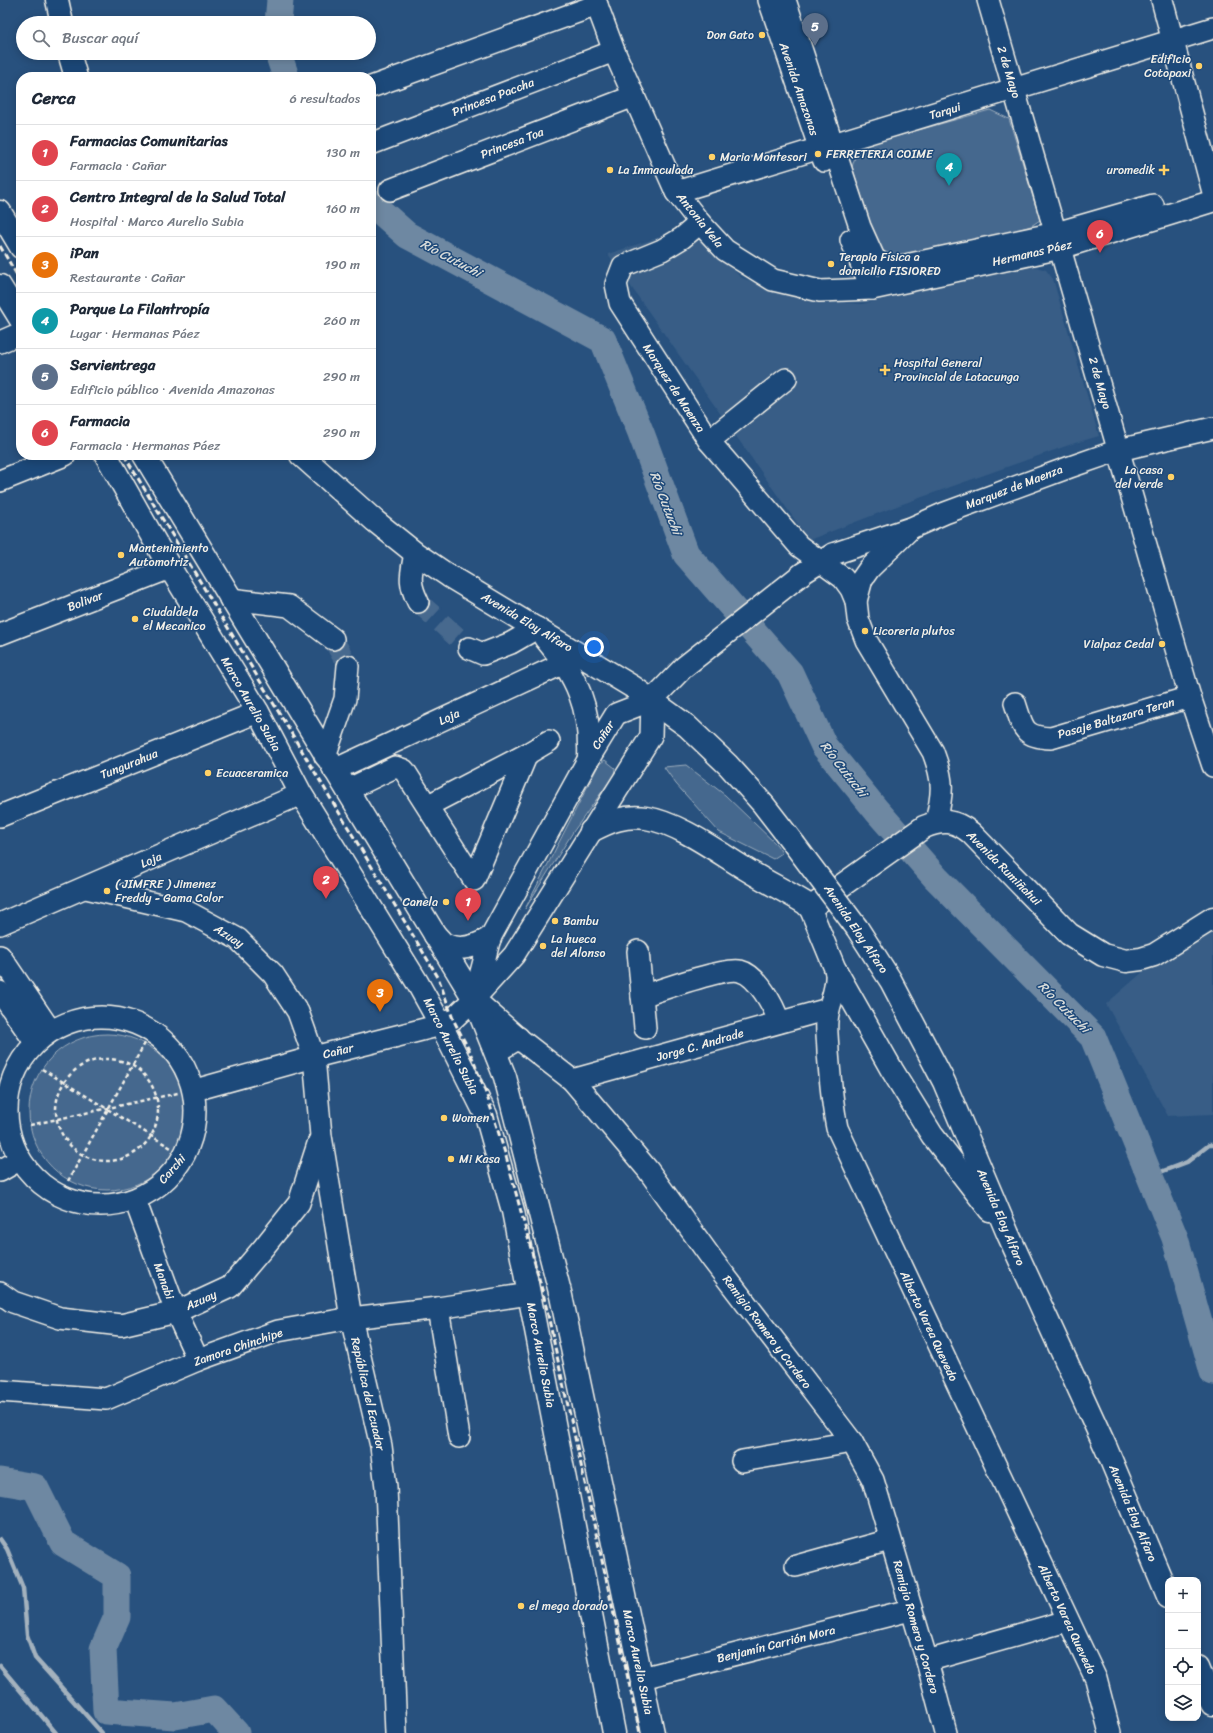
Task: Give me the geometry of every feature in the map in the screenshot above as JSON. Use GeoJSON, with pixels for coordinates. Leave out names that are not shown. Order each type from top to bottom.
{"type":"FeatureCollection","features":[{"type":"Feature","properties":{"kind":"main road"},"geometry":{"type":"LineString","coordinates":[[57,0],[60,16]]}},
{"type":"Feature","properties":{"kind":"main road"},"geometry":{"type":"LineString","coordinates":[[71,60],[75,72]]}},
{"type":"Feature","properties":{"kind":"main road"},"geometry":{"type":"LineString","coordinates":[[0,212],[16,239]]}},
{"type":"Feature","properties":{"kind":"main road"},"geometry":{"type":"LineString","coordinates":[[0,286],[16,312]]}},
{"type":"Feature","properties":{"kind":"main road","name":"Marco Aurelio Subia"},"geometry":{"type":"LineString","coordinates":[[109,460],[170,568],[258,712],[302,794],[417,982],[441,1025],[486,1115],[513,1211],[614,1733]]}},
{"type":"Feature","properties":{"kind":"main road","name":"Marco Aurelio Subia"},"geometry":{"type":"LineString","coordinates":[[147,460],[474,999],[497,1056],[505,1077],[561,1296],[653,1733]]}},
{"type":"Feature","properties":{"kind":"main road","name":"Avenida Eloy Alfaro"},"geometry":{"type":"LineString","coordinates":[[308,460],[375,521],[415,553],[449,576],[537,628],[652,700],[687,726],[728,765],[764,804],[857,928],[891,981],[944,1082],[1008,1234],[1106,1448],[1165,1589]]}},
{"type":"Feature","properties":{"kind":"main road"},"geometry":{"type":"LineString","coordinates":[[537,628],[564,663],[583,700],[588,719],[590,737],[589,758]]}},
{"type":"Feature","properties":{"kind":"main road"},"geometry":{"type":"LineString","coordinates":[[591,831],[611,821],[628,817],[646,818],[661,822],[703,842],[751,873],[805,903],[810,908],[924,827],[936,822]]}},
{"type":"Feature","properties":{"kind":"main road","name":"Avenida Rumiñahui"},"geometry":{"type":"LineString","coordinates":[[936,822],[956,824],[971,833],[1069,934],[1103,955],[1126,961],[1154,955],[1213,918]]}},
{"type":"Feature","properties":{"kind":"main road","name":"Avenida Rumiñahui"},"geometry":{"type":"LineString","coordinates":[[1179,939],[1198,918],[1213,907]]}},
{"type":"Feature","properties":{"kind":"main road"},"geometry":{"type":"LineString","coordinates":[[435,934],[444,944],[464,947],[472,946],[490,938]]}},
{"type":"Feature","properties":{"kind":"main road"},"geometry":{"type":"LineString","coordinates":[[836,971],[892,1070],[932,1135],[1008,1234]]}},
{"type":"Feature","properties":{"kind":"main road"},"geometry":{"type":"LineString","coordinates":[[497,1056],[500,1049],[518,1038]]}},
{"type":"Feature","properties":{"kind":"main road"},"geometry":{"type":"LineString","coordinates":[[1201,1674],[1213,1704]]}},
{"type":"Feature","properties":{"kind":"street","name":"Avenida Amazonas"},"geometry":{"type":"LineString","coordinates":[[769,0],[826,147],[860,227],[874,258],[887,269]]}},
{"type":"Feature","properties":{"kind":"street","name":"Avenida Amazonas"},"geometry":{"type":"LineString","coordinates":[[786,0],[858,258],[872,289]]}},
{"type":"Feature","properties":{"kind":"street","name":"2 de Mayo"},"geometry":{"type":"LineString","coordinates":[[988,0],[1059,240],[1190,697],[1213,766]]}},
{"type":"Feature","properties":{"kind":"street"},"geometry":{"type":"LineString","coordinates":[[1162,0],[1213,194]]}},
{"type":"Feature","properties":{"kind":"street"},"geometry":{"type":"LineString","coordinates":[[376,85],[596,3]]}},
{"type":"Feature","properties":{"kind":"street","name":"Antonia Vela"},"geometry":{"type":"LineString","coordinates":[[596,3],[614,51],[676,192],[700,223],[725,250],[774,280],[820,291],[872,289]]}},
{"type":"Feature","properties":{"kind":"street","name":"Tarqui"},"geometry":{"type":"LineString","coordinates":[[676,192],[1015,90],[1213,28]]}},
{"type":"Feature","properties":{"kind":"street","name":"Princesa Paccha"},"geometry":{"type":"LineString","coordinates":[[376,142],[614,51]]}},
{"type":"Feature","properties":{"kind":"street","name":"Princesa Toa"},"geometry":{"type":"LineString","coordinates":[[390,190],[634,96]]}},
{"type":"Feature","properties":{"kind":"street","name":"Hermanas Páez"},"geometry":{"type":"LineString","coordinates":[[872,289],[1059,240],[1213,194]]}},
{"type":"Feature","properties":{"kind":"street","name":"Marquez de Maenza"},"geometry":{"type":"LineString","coordinates":[[700,223],[682,238],[662,250],[623,266],[616,284],[620,303],[708,441],[799,546],[812,568],[844,578],[851,589],[856,601],[858,619],[866,640],[933,752],[942,782],[942,798],[936,822]]}},
{"type":"Feature","properties":{"kind":"street","name":"Hermanas Páez"},"geometry":{"type":"LineString","coordinates":[[887,269],[1059,240]]}},
{"type":"Feature","properties":{"kind":"street"},"geometry":{"type":"LineString","coordinates":[[0,342],[16,335]]}},
{"type":"Feature","properties":{"kind":"street"},"geometry":{"type":"LineString","coordinates":[[708,441],[786,379]]}},
{"type":"Feature","properties":{"kind":"street","name":"Marquez de Maenza"},"geometry":{"type":"LineString","coordinates":[[652,700],[684,667],[812,568],[834,554],[911,528],[996,494],[1119,450],[1213,428]]}},
{"type":"Feature","properties":{"kind":"street"},"geometry":{"type":"LineString","coordinates":[[0,482],[53,460]]}},
{"type":"Feature","properties":{"kind":"street"},"geometry":{"type":"LineString","coordinates":[[856,601],[862,579],[911,528]]}},
{"type":"Feature","properties":{"kind":"street"},"geometry":{"type":"LineString","coordinates":[[415,553],[411,580],[412,590],[418,602]]}},
{"type":"Feature","properties":{"kind":"street","name":"Bolivar"},"geometry":{"type":"LineString","coordinates":[[0,634],[170,568]]}},
{"type":"Feature","properties":{"kind":"street"},"geometry":{"type":"LineString","coordinates":[[230,599],[289,606],[333,640]]}},
{"type":"Feature","properties":{"kind":"street"},"geometry":{"type":"LineString","coordinates":[[469,648],[483,654],[511,643],[537,628]]}},
{"type":"Feature","properties":{"kind":"street","name":"Loja"},"geometry":{"type":"LineString","coordinates":[[330,763],[564,663]]}},
{"type":"Feature","properties":{"kind":"street"},"geometry":{"type":"LineString","coordinates":[[330,763],[345,699],[348,666]]}},
{"type":"Feature","properties":{"kind":"street","name":"Pasaje Baltazara Teran"},"geometry":{"type":"LineString","coordinates":[[1015,702],[1022,723],[1028,734],[1038,737],[1051,738],[1190,697]]}},
{"type":"Feature","properties":{"kind":"street","name":"Cañar"},"geometry":{"type":"LineString","coordinates":[[190,1091],[314,1057],[441,1025],[453,1019],[474,999],[514,955],[651,736],[652,700],[616,714],[589,758],[490,938],[474,999]]}},
{"type":"Feature","properties":{"kind":"street","name":"Tungurahua"},"geometry":{"type":"LineString","coordinates":[[0,816],[258,712]]}},
{"type":"Feature","properties":{"kind":"street"},"geometry":{"type":"LineString","coordinates":[[427,806],[549,742]]}},
{"type":"Feature","properties":{"kind":"street"},"geometry":{"type":"LineString","coordinates":[[347,790],[395,767],[404,770],[474,880],[527,754]]}},
{"type":"Feature","properties":{"kind":"street","name":"Loja"},"geometry":{"type":"LineString","coordinates":[[0,924],[302,794]]}},
{"type":"Feature","properties":{"kind":"street","name":"Azuay"},"geometry":{"type":"LineString","coordinates":[[86,888],[186,911],[238,939],[272,974],[298,1012],[314,1057]]}},
{"type":"Feature","properties":{"kind":"street","name":"Alberto Varea Quevedo"},"geometry":{"type":"LineString","coordinates":[[810,908],[813,912],[836,971],[836,991],[828,1009],[827,1024],[830,1082],[837,1128],[1067,1621],[1096,1679],[1110,1733]]}},
{"type":"Feature","properties":{"kind":"street"},"geometry":{"type":"LineString","coordinates":[[638,951],[645,1028]]}},
{"type":"Feature","properties":{"kind":"street"},"geometry":{"type":"LineString","coordinates":[[0,956],[42,1036]]}},
{"type":"Feature","properties":{"kind":"street"},"geometry":{"type":"LineString","coordinates":[[642,996],[724,972],[740,971],[753,978],[774,1010],[779,1022]]}},
{"type":"Feature","properties":{"kind":"street"},"geometry":{"type":"LineString","coordinates":[[0,992],[42,1036]]}},
{"type":"Feature","properties":{"kind":"street","name":"Remigio Romero y Cordero"},"geometry":{"type":"LineString","coordinates":[[474,999],[518,1038],[572,1080],[648,1170],[712,1259],[852,1442],[873,1480],[910,1610],[927,1661],[946,1733]]}},
{"type":"Feature","properties":{"kind":"street","name":"Jorge C. Andrade"},"geometry":{"type":"LineString","coordinates":[[572,1080],[828,1009]]}},
{"type":"Feature","properties":{"kind":"street","name":"Carchi"},"geometry":{"type":"LineString","coordinates":[[94,1016],[139,1023],[175,1050],[190,1091],[196,1124],[185,1156],[164,1183],[135,1200],[102,1206],[70,1200],[41,1185],[19,1160],[7,1127],[7,1092],[21,1059],[42,1036],[94,1016]]}},
{"type":"Feature","properties":{"kind":"street","name":"República del Ecuador"},"geometry":{"type":"LineString","coordinates":[[314,1057],[321,1136],[351,1318],[381,1446],[386,1487],[396,1733]]}},
{"type":"Feature","properties":{"kind":"street","name":"Azuay"},"geometry":{"type":"LineString","coordinates":[[0,1293],[13,1302],[60,1318],[121,1325],[176,1312],[230,1287],[299,1203],[321,1136]]}},
{"type":"Feature","properties":{"kind":"street"},"geometry":{"type":"LineString","coordinates":[[0,1171],[19,1160]]}},
{"type":"Feature","properties":{"kind":"street","name":"Manabi"},"geometry":{"type":"LineString","coordinates":[[135,1200],[176,1312],[198,1360]]}},
{"type":"Feature","properties":{"kind":"street","name":"Zamora Chinchipe"},"geometry":{"type":"LineString","coordinates":[[0,1391],[106,1399],[198,1360],[278,1331],[351,1318],[438,1308],[529,1294]]}},
{"type":"Feature","properties":{"kind":"street"},"geometry":{"type":"LineString","coordinates":[[438,1308],[459,1436]]}},
{"type":"Feature","properties":{"kind":"street"},"geometry":{"type":"LineString","coordinates":[[742,1461],[852,1442]]}},
{"type":"Feature","properties":{"kind":"street"},"geometry":{"type":"LineString","coordinates":[[796,1566],[890,1540]]}},
{"type":"Feature","properties":{"kind":"street","name":"Benjamín Carrión Mora"},"geometry":{"type":"LineString","coordinates":[[642,1678],[910,1610]]}},
{"type":"Feature","properties":{"kind":"street"},"geometry":{"type":"LineString","coordinates":[[927,1661],[1067,1621]]}},
{"type":"Feature","properties":{"kind":"path"},"geometry":{"type":"LineString","coordinates":[[68,1181],[145,1043]]}},
{"type":"Feature","properties":{"kind":"path"},"geometry":{"type":"LineString","coordinates":[[108,1058],[133,1064],[149,1079],[158,1097],[159,1118],[152,1136],[133,1155],[107,1162],[82,1156],[64,1141],[55,1120],[55,1100],[63,1081],[82,1063],[108,1058]]}},
{"type":"Feature","properties":{"kind":"path"},"geometry":{"type":"LineString","coordinates":[[42,1069],[176,1151]]}},
{"type":"Feature","properties":{"kind":"path"},"geometry":{"type":"LineString","coordinates":[[30,1125],[190,1091]]}},
{"type":"Feature","properties":{"kind":"shaded area"},"geometry":{"type":"Polygon","coordinates":[[[990,110],[1009,119],[1040,220],[1031,226],[907,262],[879,249],[852,167],[858,147],[990,110]]]}},
{"type":"Feature","properties":{"kind":"shaded area","name":"Hospital General Provincial de Latacunga"},"geometry":{"type":"Polygon","coordinates":[[[687,228],[742,278],[802,299],[862,304],[1018,268],[1033,266],[1046,270],[1053,279],[1099,436],[1072,444],[897,506],[809,540],[608,254],[687,228]]]}},
{"type":"Feature","properties":{"kind":"shaded area"},"geometry":{"type":"Polygon","coordinates":[[[605,760],[615,768],[614,775],[573,832],[525,909],[599,764],[605,760]]]}},
{"type":"Feature","properties":{"kind":"shaded area"},"geometry":{"type":"Polygon","coordinates":[[[686,765],[725,795],[777,845],[782,853],[773,859],[719,832],[676,784],[664,767],[686,765]]]}},
{"type":"Feature","properties":{"kind":"shaded area"},"geometry":{"type":"Polygon","coordinates":[[[1213,926],[1213,1114],[1168,1116],[1106,1004],[1151,965],[1213,926]]]}},
{"type":"Feature","properties":{"kind":"shaded area"},"geometry":{"type":"Polygon","coordinates":[[[99,1034],[115,1034],[130,1037],[144,1043],[157,1052],[167,1062],[176,1075],[182,1089],[185,1112],[184,1127],[176,1149],[167,1162],[157,1172],[144,1181],[130,1187],[115,1190],[99,1190],[84,1187],[70,1181],[57,1172],[47,1162],[38,1149],[32,1135],[29,1120],[29,1104],[32,1089],[38,1075],[47,1062],[57,1052],[70,1043],[84,1037],[99,1034]]]}},
{"type":"Feature","properties":{"kind":"waterway","name":"Río Cutuchi"},"geometry":{"type":"LineString","coordinates":[[279,16],[280,0]]}},
{"type":"Feature","properties":{"kind":"waterway","name":"Río Cutuchi"},"geometry":{"type":"LineString","coordinates":[[280,60],[284,72]]}},
{"type":"Feature","properties":{"kind":"waterway","name":"Río Cutuchi"},"geometry":{"type":"LineString","coordinates":[[376,207],[407,235],[603,340],[641,433],[686,554],[790,673],[824,746],[877,811],[936,878],[1093,1037],[1175,1238],[1213,1372]]}},
{"type":"Feature","properties":{"kind":"waterway"},"geometry":{"type":"LineString","coordinates":[[1150,1176],[1187,1162],[1209,1145],[1213,1145]]}},
{"type":"Feature","properties":{"kind":"waterway"},"geometry":{"type":"LineString","coordinates":[[0,1481],[35,1487],[63,1543],[117,1576],[117,1617],[103,1649],[106,1711],[175,1716],[214,1709],[236,1733]]}},
{"type":"Feature","properties":{"kind":"waterway"},"geometry":{"type":"LineString","coordinates":[[0,1539],[7,1549],[23,1588],[27,1635],[35,1658],[102,1733]]}},
{"type":"Feature","properties":{"kind":"waterway"},"geometry":{"type":"LineString","coordinates":[[0,1666],[56,1733]]}},
{"type":"Feature","properties":{"kind":"tunnel"},"geometry":{"type":"LineString","coordinates":[[418,602],[469,648]]}},
{"type":"Feature","properties":{"kind":"tunnel"},"geometry":{"type":"LineString","coordinates":[[333,639],[348,666]]}},
{"type":"Feature","properties":{"kind":"railway"},"geometry":{"type":"LineString","coordinates":[[0,246],[16,273]]}},
{"type":"Feature","properties":{"kind":"railway"},"geometry":{"type":"LineString","coordinates":[[127,460],[438,977],[453,1019],[470,1052],[487,1096],[506,1156],[544,1297],[640,1733]]}},
{"type":"Feature","properties":{"kind":"place","name":"Don Gato"},"geometry":{"type":"Point","coordinates":[762,35]}},
{"type":"Feature","properties":{"kind":"place","name":"Servientrega"},"geometry":{"type":"Point","coordinates":[815,46]}},
{"type":"Feature","properties":{"kind":"place","name":"Edificio Cotopaxi"},"geometry":{"type":"Point","coordinates":[1199,66]}},
{"type":"Feature","properties":{"kind":"place","name":"FERRETERIA COIME"},"geometry":{"type":"Point","coordinates":[818,154]}},
{"type":"Feature","properties":{"kind":"place","name":"Maria Montesori"},"geometry":{"type":"Point","coordinates":[712,157]}},
{"type":"Feature","properties":{"kind":"place","name":"La Inmaculada"},"geometry":{"type":"Point","coordinates":[610,170]}},
{"type":"Feature","properties":{"kind":"place","name":"uromedik"},"geometry":{"type":"Point","coordinates":[1164,170]}},
{"type":"Feature","properties":{"kind":"place","name":"Parque La Filantropía"},"geometry":{"type":"Point","coordinates":[949,186]}},
{"type":"Feature","properties":{"kind":"place","name":"Farmacia"},"geometry":{"type":"Point","coordinates":[1100,253]}},
{"type":"Feature","properties":{"kind":"place","name":"Terapia Física a domicilio FISIORED"},"geometry":{"type":"Point","coordinates":[831,264]}},
{"type":"Feature","properties":{"kind":"place","name":"Hospital General Provincial de Latacunga"},"geometry":{"type":"Point","coordinates":[885,370]}},
{"type":"Feature","properties":{"kind":"place","name":"La casa del verde"},"geometry":{"type":"Point","coordinates":[1171,477]}},
{"type":"Feature","properties":{"kind":"place","name":"Mantenimiento Automotriz"},"geometry":{"type":"Point","coordinates":[121,555]}},
{"type":"Feature","properties":{"kind":"place","name":"Ciudaldela el Mecanico"},"geometry":{"type":"Point","coordinates":[135,619]}},
{"type":"Feature","properties":{"kind":"place","name":"Licoreria plutos"},"geometry":{"type":"Point","coordinates":[865,631]}},
{"type":"Feature","properties":{"kind":"place","name":"Vialpaz Cedal"},"geometry":{"type":"Point","coordinates":[1162,644]}},
{"type":"Feature","properties":{"kind":"place","name":"Ecuaceramica"},"geometry":{"type":"Point","coordinates":[208,773]}},
{"type":"Feature","properties":{"kind":"place","name":"( JIMFRE ) Jimenez Freddy - Gama Color"},"geometry":{"type":"Point","coordinates":[107,891]}},
{"type":"Feature","properties":{"kind":"place","name":"Centro Integral de la Salud Total"},"geometry":{"type":"Point","coordinates":[326,899]}},
{"type":"Feature","properties":{"kind":"place","name":"Canela"},"geometry":{"type":"Point","coordinates":[446,902]}},
{"type":"Feature","properties":{"kind":"place","name":"Farmacias Comunitarias"},"geometry":{"type":"Point","coordinates":[468,921]}},
{"type":"Feature","properties":{"kind":"place","name":"Bambu"},"geometry":{"type":"Point","coordinates":[555,921]}},
{"type":"Feature","properties":{"kind":"place","name":"La hueca del Alonso"},"geometry":{"type":"Point","coordinates":[543,946]}},
{"type":"Feature","properties":{"kind":"place","name":"iPan"},"geometry":{"type":"Point","coordinates":[380,1012]}},
{"type":"Feature","properties":{"kind":"place","name":"Women"},"geometry":{"type":"Point","coordinates":[444,1118]}},
{"type":"Feature","properties":{"kind":"place","name":"Mi Kasa"},"geometry":{"type":"Point","coordinates":[451,1159]}},
{"type":"Feature","properties":{"kind":"place","name":"el mega dorado"},"geometry":{"type":"Point","coordinates":[521,1606]}}]}
